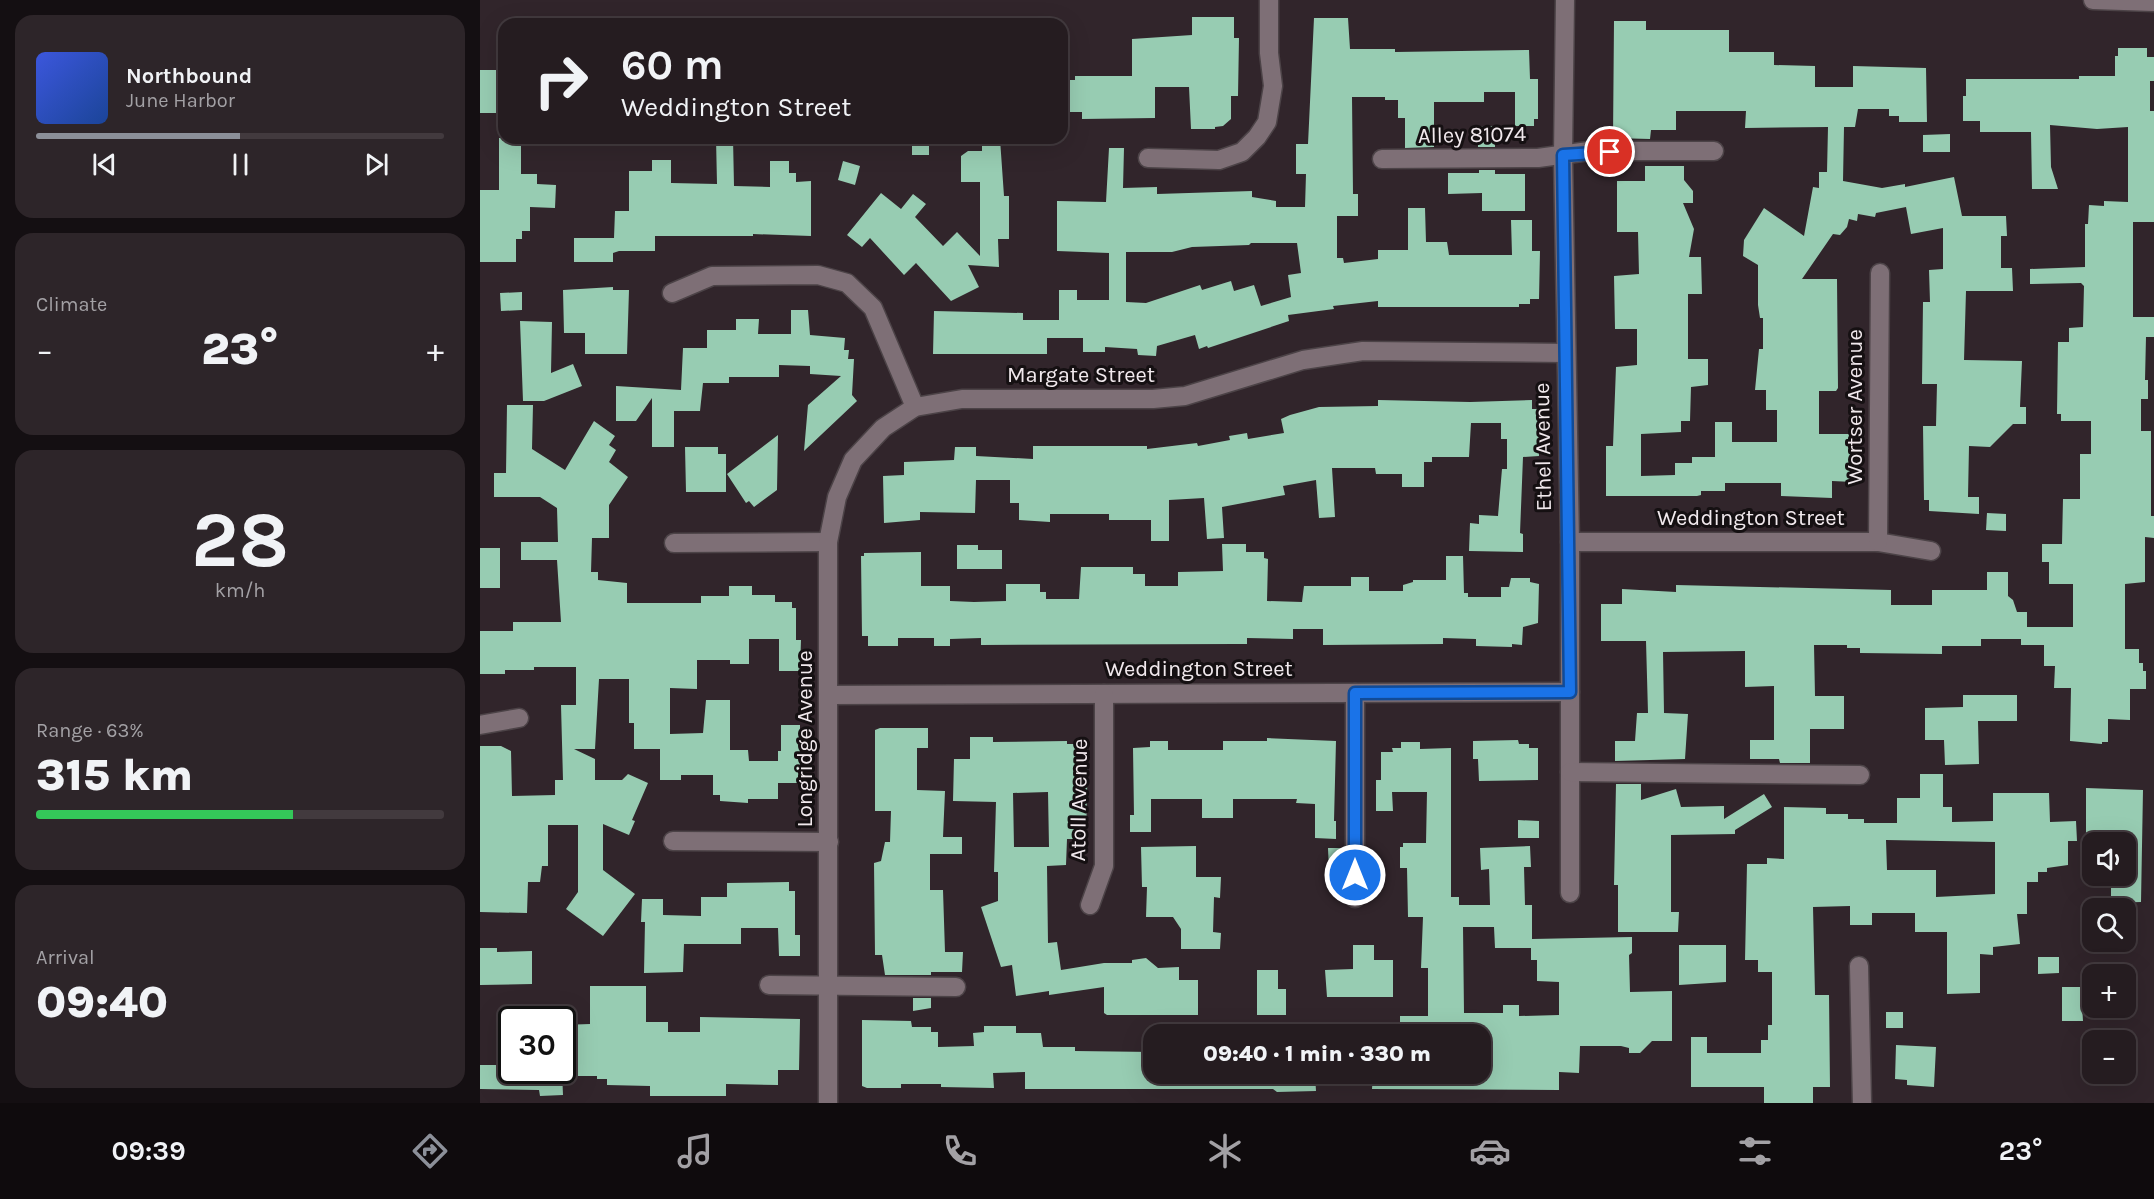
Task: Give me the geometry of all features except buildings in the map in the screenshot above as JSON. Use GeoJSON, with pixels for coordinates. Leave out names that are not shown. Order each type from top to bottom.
{"type":"FeatureCollection","features":[{"type":"Feature","properties":{"kind":"street"},"geometry":{"type":"LineString","coordinates":[[1148,159],[1219,160],[1242,152],[1257,137],[1267,122],[1273,86],[1269,53],[1269,0]]}},
{"type":"Feature","properties":{"kind":"street","name":"Ethel Avenue"},"geometry":{"type":"LineString","coordinates":[[1565,0],[1563,155],[1570,542],[1570,893]]}},
{"type":"Feature","properties":{"kind":"street"},"geometry":{"type":"LineString","coordinates":[[2093,0],[2154,2]]}},
{"type":"Feature","properties":{"kind":"street","name":"Alley 81074"},"geometry":{"type":"LineString","coordinates":[[1382,159],[1538,158],[1589,152],[1714,152]]}},
{"type":"Feature","properties":{"kind":"street","name":"Wortser Avenue"},"geometry":{"type":"LineString","coordinates":[[1878,542],[1880,273]]}},
{"type":"Feature","properties":{"kind":"street"},"geometry":{"type":"LineString","coordinates":[[672,293],[712,276],[818,275],[848,283],[873,308],[915,407]]}},
{"type":"Feature","properties":{"kind":"street","name":"Margate Street"},"geometry":{"type":"LineString","coordinates":[[915,407],[962,399],[1153,399],[1185,396],[1303,360],[1362,351],[1565,353]]}},
{"type":"Feature","properties":{"kind":"street","name":"Longridge Avenue"},"geometry":{"type":"LineString","coordinates":[[828,1103],[828,542],[837,497],[853,460],[883,428],[915,407]]}},
{"type":"Feature","properties":{"kind":"street"},"geometry":{"type":"LineString","coordinates":[[674,543],[828,542]]}},
{"type":"Feature","properties":{"kind":"street","name":"Weddington Street"},"geometry":{"type":"LineString","coordinates":[[1570,542],[1878,542],[1931,551]]}},
{"type":"Feature","properties":{"kind":"street","name":"Weddington Street"},"geometry":{"type":"LineString","coordinates":[[829,695],[1570,692]]}},
{"type":"Feature","properties":{"kind":"street"},"geometry":{"type":"LineString","coordinates":[[1355,693],[1355,898]]}},
{"type":"Feature","properties":{"kind":"street","name":"Atoll Avenue"},"geometry":{"type":"LineString","coordinates":[[1090,905],[1104,866],[1104,694]]}},
{"type":"Feature","properties":{"kind":"street"},"geometry":{"type":"LineString","coordinates":[[480,725],[519,718]]}},
{"type":"Feature","properties":{"kind":"street"},"geometry":{"type":"LineString","coordinates":[[1570,772],[1860,776]]}},
{"type":"Feature","properties":{"kind":"street"},"geometry":{"type":"LineString","coordinates":[[673,841],[829,842]]}},
{"type":"Feature","properties":{"kind":"street"},"geometry":{"type":"LineString","coordinates":[[1859,966],[1862,1103]]}},
{"type":"Feature","properties":{"kind":"street"},"geometry":{"type":"LineString","coordinates":[[769,986],[956,987]]}},
{"type":"Feature","properties":{"kind":"route"},"geometry":{"type":"LineString","coordinates":[[1355,875],[1355,693],[1570,692],[1570,542],[1563,155],[1610,152]]}}]}
